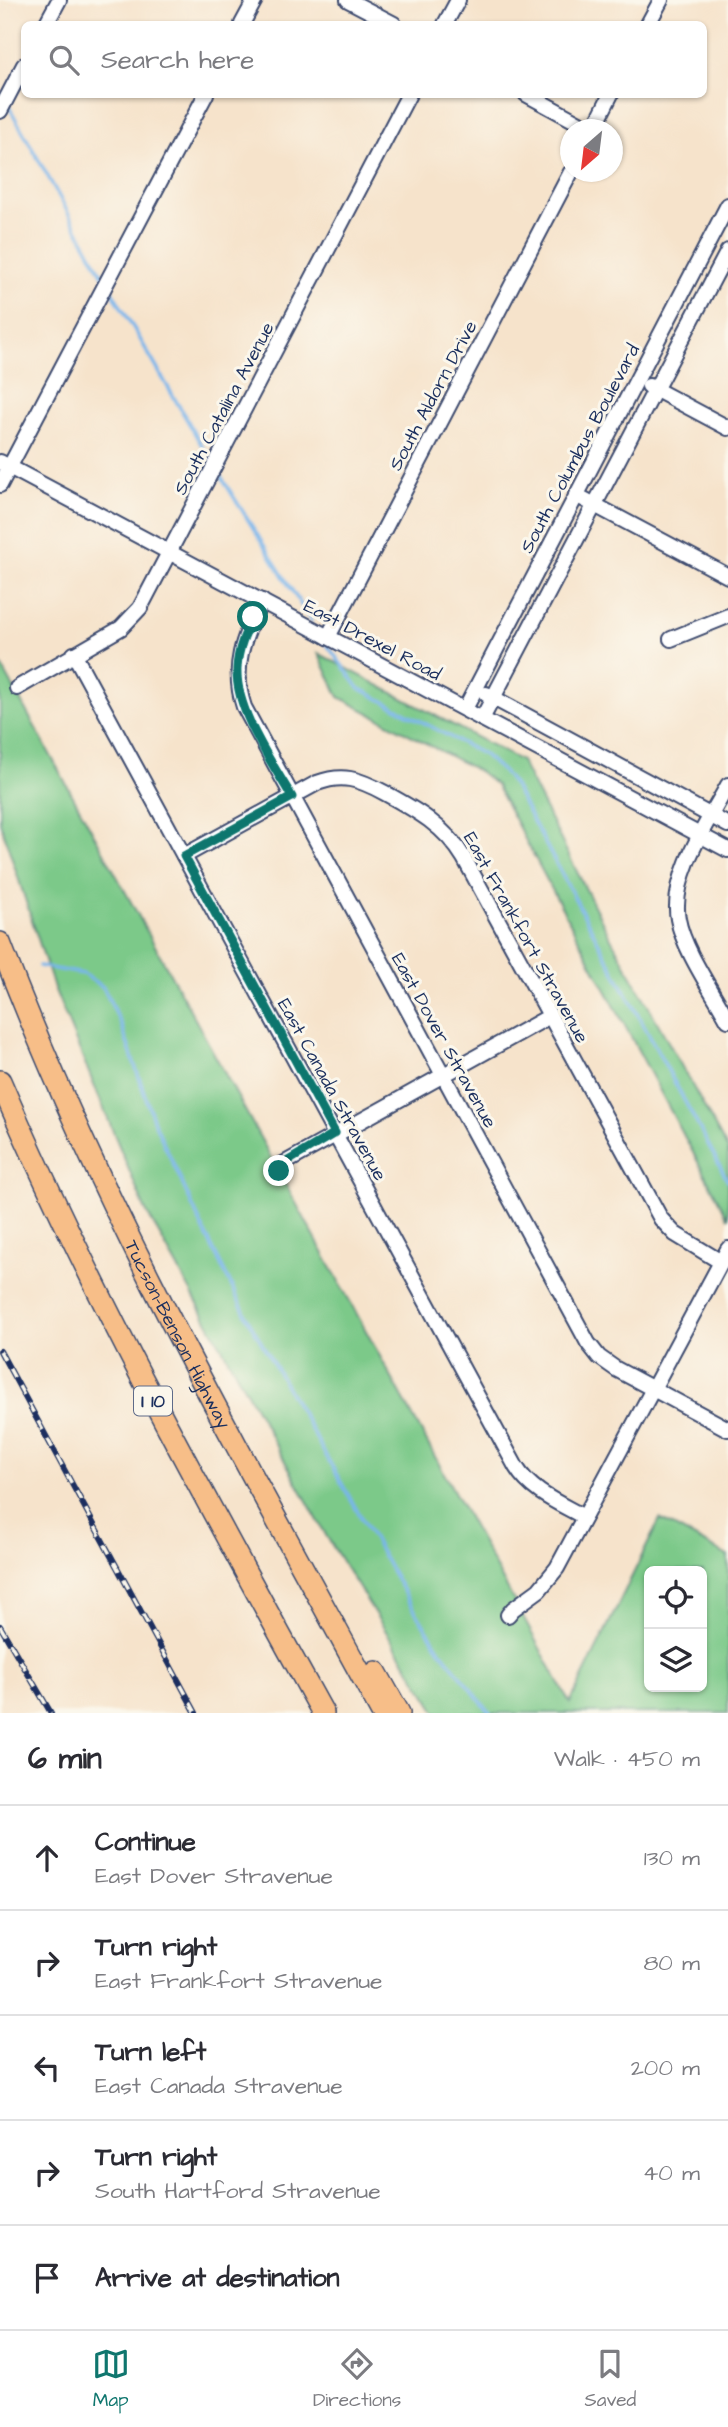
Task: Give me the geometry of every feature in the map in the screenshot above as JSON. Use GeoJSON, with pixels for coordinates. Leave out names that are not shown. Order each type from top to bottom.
{"type":"FeatureCollection","features":[{"type":"Feature","properties":{"kind":"highway","name":"Tucson–Benson Highway"},"geometry":{"type":"LineString","coordinates":[[0,943],[74,1122],[167,1317],[382,1713]]}},
{"type":"Feature","properties":{"kind":"highway","name":"I 10"},"geometry":{"type":"LineString","coordinates":[[0,1082],[56,1208],[126,1349],[323,1713]]}},
{"type":"Feature","properties":{"kind":"highway"},"geometry":{"type":"LineString","coordinates":[[167,1317],[399,1713]]}},
{"type":"Feature","properties":{"kind":"street"},"geometry":{"type":"LineString","coordinates":[[48,21],[59,0]]}},
{"type":"Feature","properties":{"kind":"street"},"geometry":{"type":"LineString","coordinates":[[244,21],[255,0]]}},
{"type":"Feature","properties":{"kind":"street"},"geometry":{"type":"LineString","coordinates":[[348,0],[388,21]]}},
{"type":"Feature","properties":{"kind":"street"},"geometry":{"type":"LineString","coordinates":[[447,21],[458,0]]}},
{"type":"Feature","properties":{"kind":"street"},"geometry":{"type":"LineString","coordinates":[[650,21],[661,0]]}},
{"type":"Feature","properties":{"kind":"street"},"geometry":{"type":"LineString","coordinates":[[0,111],[21,71]]}},
{"type":"Feature","properties":{"kind":"street"},"geometry":{"type":"LineString","coordinates":[[0,485],[5,465],[204,98]]}},
{"type":"Feature","properties":{"kind":"street","name":"South Catalina Avenue"},"geometry":{"type":"LineString","coordinates":[[17,688],[121,628],[145,600],[406,98]]}},
{"type":"Feature","properties":{"kind":"street"},"geometry":{"type":"LineString","coordinates":[[533,98],[572,119]]}},
{"type":"Feature","properties":{"kind":"street"},"geometry":{"type":"LineString","coordinates":[[598,119],[609,98]]}},
{"type":"Feature","properties":{"kind":"street","name":"South Aldorn Drive"},"geometry":{"type":"LineString","coordinates":[[328,637],[566,182]]}},
{"type":"Feature","properties":{"kind":"street","name":"South Columbus Boulevard"},"geometry":{"type":"LineString","coordinates":[[465,709],[728,205]]}},
{"type":"Feature","properties":{"kind":"street","name":"South Columbus Boulevard"},"geometry":{"type":"LineString","coordinates":[[482,719],[728,251]]}},
{"type":"Feature","properties":{"kind":"street"},"geometry":{"type":"LineString","coordinates":[[637,380],[728,428]]}},
{"type":"Feature","properties":{"kind":"street","name":"East Drexel Road"},"geometry":{"type":"LineString","coordinates":[[5,465],[728,850]]}},
{"type":"Feature","properties":{"kind":"street"},"geometry":{"type":"LineString","coordinates":[[576,495],[728,576]]}},
{"type":"Feature","properties":{"kind":"street","name":"East Dover Stravenue"},"geometry":{"type":"LineString","coordinates":[[261,601],[241,646],[237,682],[244,707],[589,1343],[607,1363],[728,1429]]}},
{"type":"Feature","properties":{"kind":"street"},"geometry":{"type":"LineString","coordinates":[[671,639],[728,616]]}},
{"type":"Feature","properties":{"kind":"street","name":"East Canada Stravenue"},"geometry":{"type":"LineString","coordinates":[[74,654],[521,1476],[536,1490],[584,1517]]}},
{"type":"Feature","properties":{"kind":"street"},"geometry":{"type":"LineString","coordinates":[[476,687],[728,825]]}},
{"type":"Feature","properties":{"kind":"street","name":"East Frankfort Stravenue"},"geometry":{"type":"LineString","coordinates":[[184,856],[327,780],[349,779],[373,787],[435,823],[464,858],[661,1219],[675,1234],[724,1255]]}},
{"type":"Feature","properties":{"kind":"street"},"geometry":{"type":"LineString","coordinates":[[728,785],[686,864],[679,885],[678,920],[688,947],[728,1020]]}},
{"type":"Feature","properties":{"kind":"street"},"geometry":{"type":"LineString","coordinates":[[279,1171],[283,1164],[335,1133],[550,1016]]}},
{"type":"Feature","properties":{"kind":"street"},"geometry":{"type":"LineString","coordinates":[[508,1615],[544,1585],[557,1568],[724,1255]]}},
{"type":"Feature","properties":{"kind":"green space"},"geometry":{"type":"Polygon","coordinates":[[[318,653],[521,761],[608,933],[728,1150],[728,1218],[496,785],[480,772],[339,697],[318,653]]]}},
{"type":"Feature","properties":{"kind":"green space"},"geometry":{"type":"Polygon","coordinates":[[[0,663],[570,1703],[660,1519],[728,1556],[728,1713],[437,1713],[327,1537],[145,1209],[54,988],[0,822],[0,663]]]}},
{"type":"Feature","properties":{"kind":"waterway"},"geometry":{"type":"LineString","coordinates":[[8,105],[105,279]]}},
{"type":"Feature","properties":{"kind":"waterway"},"geometry":{"type":"LineString","coordinates":[[109,286],[211,461]]}},
{"type":"Feature","properties":{"kind":"waterway"},"geometry":{"type":"LineString","coordinates":[[217,470],[311,621]]}},
{"type":"Feature","properties":{"kind":"waterway"},"geometry":{"type":"LineString","coordinates":[[325,642],[359,688],[484,755],[514,786],[728,1181]]}},
{"type":"Feature","properties":{"kind":"waterway"},"geometry":{"type":"LineString","coordinates":[[39,966],[83,974],[103,987],[121,1024],[154,1122],[248,1319],[407,1598],[440,1650],[490,1713]]}},
{"type":"Feature","properties":{"kind":"railway"},"geometry":{"type":"LineString","coordinates":[[0,1351],[196,1713]]}},
{"type":"Feature","properties":{"kind":"railway"},"geometry":{"type":"LineString","coordinates":[[0,1626],[51,1713]]}},
{"type":"Feature","properties":{"kind":"route"},"geometry":{"type":"LineString","coordinates":[[253,617],[241,646],[237,682],[249,718],[292,797],[184,856],[335,1133],[283,1164],[279,1171]]}}]}
